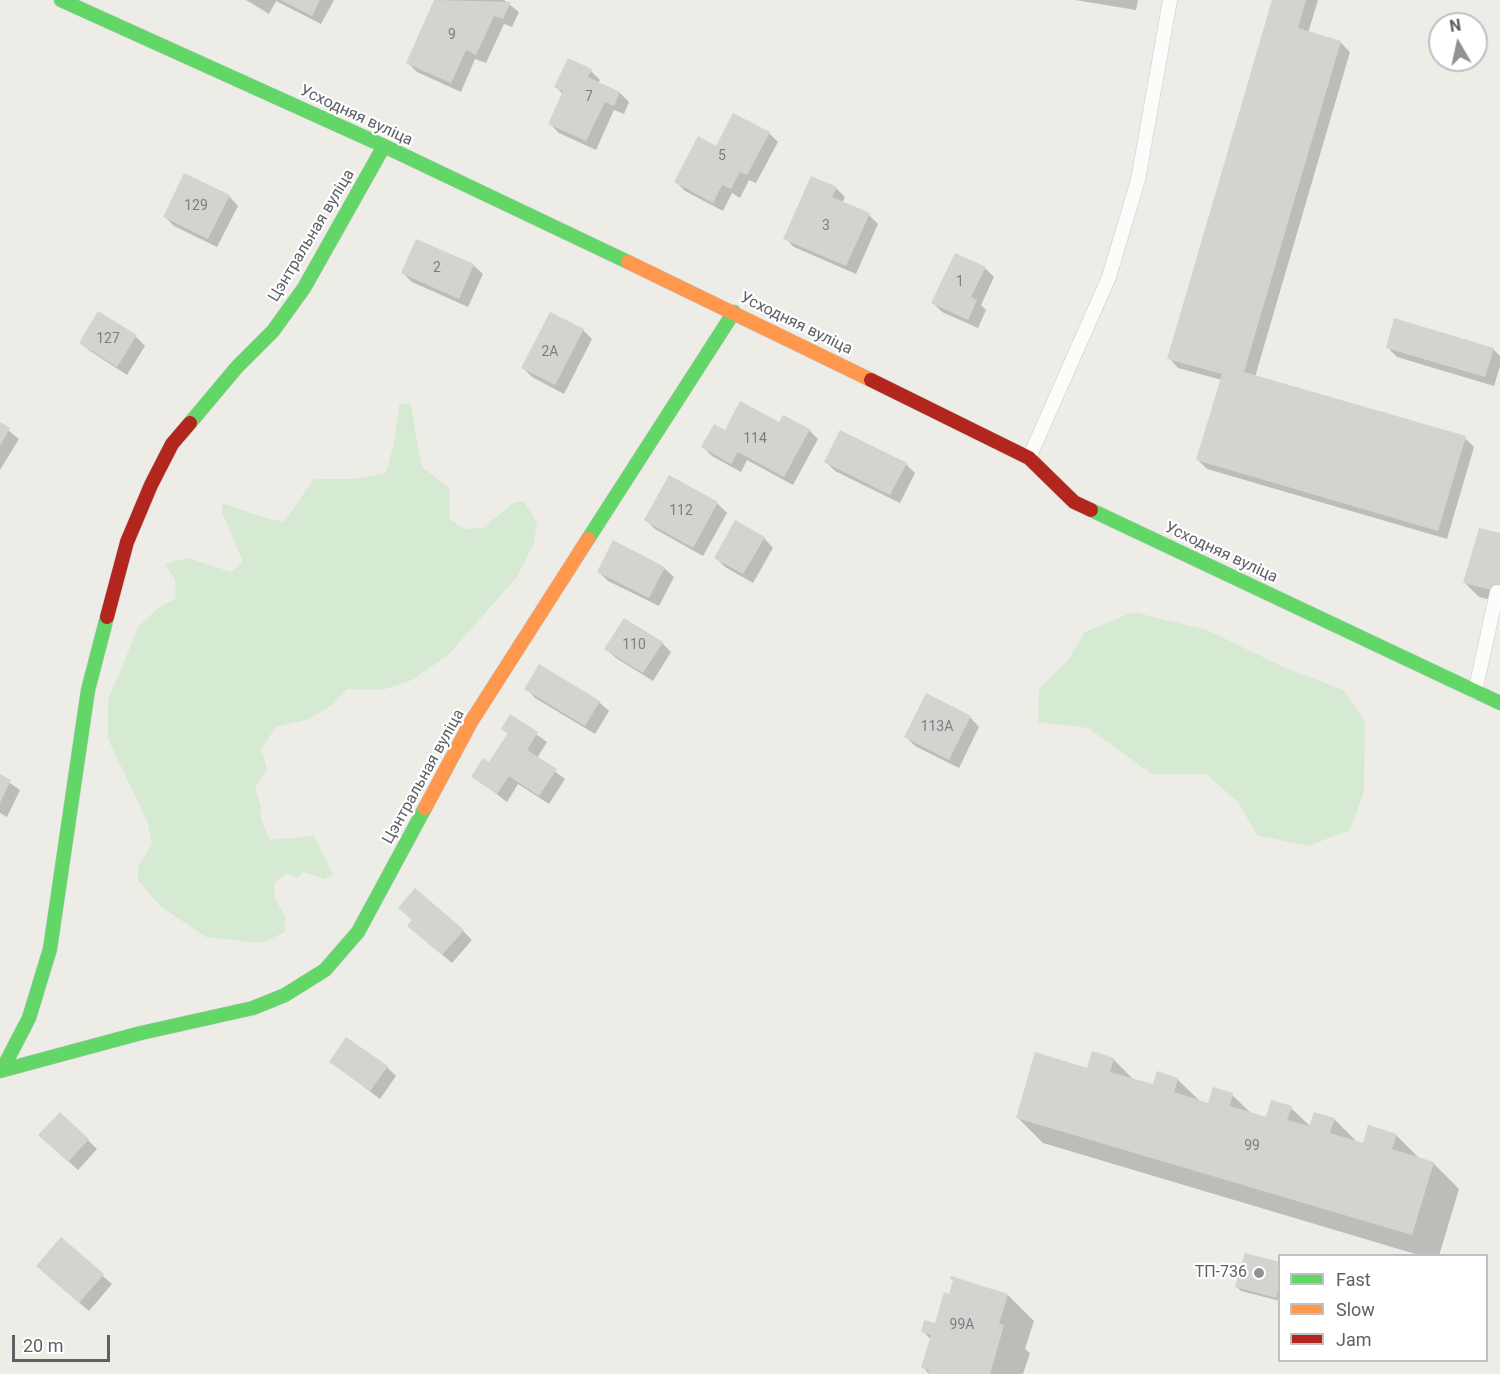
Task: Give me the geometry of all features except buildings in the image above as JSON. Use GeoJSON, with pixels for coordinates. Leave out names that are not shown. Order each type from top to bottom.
{"type":"FeatureCollection","features":[{"type":"Feature","properties":{"kind":"street","name":"Усходняя вуліца"},"geometry":{"type":"LineString","coordinates":[[62,0],[384,146],[734,312],[1029,458],[1074,502],[1500,703]]}},
{"type":"Feature","properties":{"kind":"street","name":"Цэнтральная вуліца"},"geometry":{"type":"LineString","coordinates":[[1,1070],[29,1018],[50,949],[88,690],[131,533],[172,444],[237,367],[273,331],[304,288],[384,146]]}},
{"type":"Feature","properties":{"kind":"street","name":"Цэнтральная вуліца"},"geometry":{"type":"LineString","coordinates":[[1,1070],[253,1008],[285,995],[325,970],[358,932],[471,722],[734,312]]}},
{"type":"Feature","properties":{"kind":"lane"},"geometry":{"type":"LineString","coordinates":[[1029,458],[1109,277],[1138,180],[1170,0]]}},
{"type":"Feature","properties":{"kind":"lane"},"geometry":{"type":"LineString","coordinates":[[1475,692],[1497,592]]}},
{"type":"Feature","properties":{"kind":"green space"},"geometry":{"type":"Polygon","coordinates":[[[410,403],[422,467],[450,489],[449,518],[463,529],[483,528],[513,503],[523,501],[537,522],[534,543],[517,577],[448,655],[412,680],[382,690],[347,689],[333,704],[309,719],[276,727],[261,749],[267,769],[255,787],[261,806],[261,819],[270,840],[314,836],[333,874],[325,879],[304,872],[297,878],[287,873],[274,883],[275,899],[285,916],[285,932],[261,943],[206,937],[160,906],[138,880],[138,866],[152,844],[147,821],[108,739],[108,700],[139,626],[157,609],[176,598],[175,579],[165,564],[188,558],[231,572],[243,562],[222,512],[222,503],[284,522],[314,479],[355,479],[386,473],[394,444],[399,405],[410,403]]]}},
{"type":"Feature","properties":{"kind":"green space"},"geometry":{"type":"Polygon","coordinates":[[[1133,612],[1207,630],[1281,666],[1343,690],[1365,721],[1364,791],[1350,830],[1308,846],[1257,835],[1238,802],[1206,774],[1152,774],[1088,728],[1038,722],[1039,689],[1068,660],[1085,632],[1133,612]]]}},
{"type":"Feature","properties":{"kind":"traffic: fast"},"geometry":{"type":"LineString","coordinates":[[61,0],[384,146],[628,262]]}},
{"type":"Feature","properties":{"kind":"traffic: fast"},"geometry":{"type":"LineString","coordinates":[[190,423],[237,367],[273,331],[304,288],[384,146]]}},
{"type":"Feature","properties":{"kind":"traffic: fast"},"geometry":{"type":"LineString","coordinates":[[588,539],[734,312]]}},
{"type":"Feature","properties":{"kind":"traffic: fast"},"geometry":{"type":"LineString","coordinates":[[1091,510],[1500,703]]}},
{"type":"Feature","properties":{"kind":"traffic: fast"},"geometry":{"type":"LineString","coordinates":[[2,1070],[29,1018],[50,949],[88,690],[107,617]]}},
{"type":"Feature","properties":{"kind":"traffic: fast"},"geometry":{"type":"LineString","coordinates":[[0,1071],[141,1033],[253,1008],[285,995],[325,970],[358,932],[425,808]]}},
{"type":"Feature","properties":{"kind":"traffic: slow"},"geometry":{"type":"LineString","coordinates":[[628,262],[871,380]]}},
{"type":"Feature","properties":{"kind":"traffic: slow"},"geometry":{"type":"LineString","coordinates":[[425,808],[471,722],[588,539]]}},
{"type":"Feature","properties":{"kind":"traffic: jam"},"geometry":{"type":"LineString","coordinates":[[871,380],[1029,458],[1074,502],[1091,510]]}},
{"type":"Feature","properties":{"kind":"traffic: jam"},"geometry":{"type":"LineString","coordinates":[[107,617],[127,542],[151,485],[172,444],[190,423]]}},
{"type":"Feature","properties":{"kind":"place","name":"ТП-736"},"geometry":{"type":"Point","coordinates":[1259,1273]}}]}
